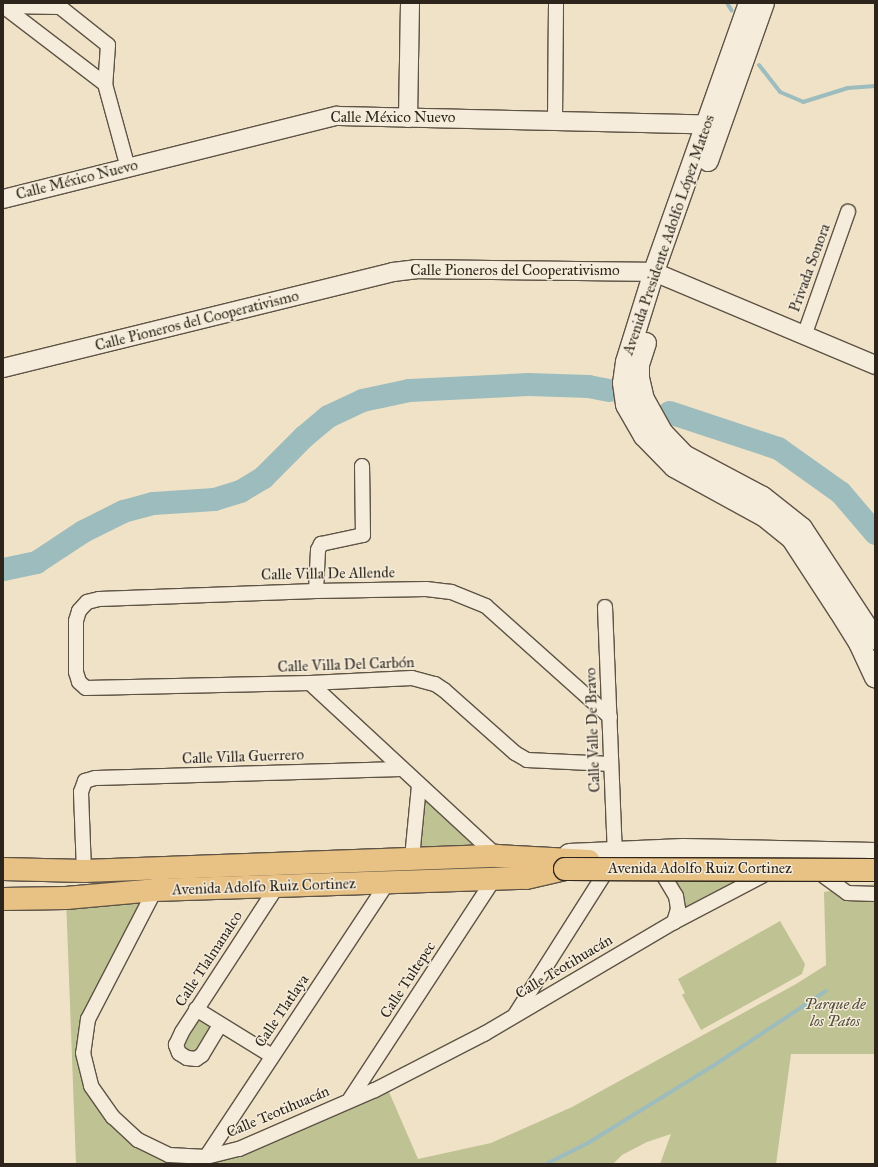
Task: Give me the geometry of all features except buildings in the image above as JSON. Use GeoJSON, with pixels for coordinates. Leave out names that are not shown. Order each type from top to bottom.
{"type":"FeatureCollection","features":[{"type":"Feature","properties":{"kind":"main road","name":"Avenida Presidente Adolfo López Mateos"},"geometry":{"type":"LineString","coordinates":[[714,124],[749,3]]}},
{"type":"Feature","properties":{"kind":"main road","name":"Avenida Presidente Adolfo López Mateos"},"geometry":{"type":"LineString","coordinates":[[764,3],[714,124],[661,274],[626,362],[623,383],[626,405],[644,436],[674,467],[765,517],[792,539],[859,644],[875,678]]}},
{"type":"Feature","properties":{"kind":"main road","name":"Avenida Presidente Adolfo López Mateos"},"geometry":{"type":"LineString","coordinates":[[661,274],[639,365],[644,399],[651,416],[684,455],[763,497],[802,528],[875,638]]}},
{"type":"Feature","properties":{"kind":"main road","name":"Avenida Adolfo Ruiz Cortinez"},"geometry":{"type":"LineString","coordinates":[[3,869],[84,871],[412,858],[526,856],[615,851],[699,849],[875,853]]}},
{"type":"Feature","properties":{"kind":"main road","name":"Avenida Adolfo Ruiz Cortinez"},"geometry":{"type":"LineString","coordinates":[[526,856],[565,865],[875,870]]}},
{"type":"Feature","properties":{"kind":"main road","name":"Avenida Adolfo Ruiz Cortinez"},"geometry":{"type":"LineString","coordinates":[[526,878],[565,865],[875,863]]}},
{"type":"Feature","properties":{"kind":"main road"},"geometry":{"type":"LineString","coordinates":[[732,876],[754,868],[778,865],[875,866]]}},
{"type":"Feature","properties":{"kind":"main road","name":"Avenida Adolfo Ruiz Cortinez"},"geometry":{"type":"LineString","coordinates":[[3,899],[66,898],[155,890],[387,884],[662,873],[732,876],[875,877]]}},
{"type":"Feature","properties":{"kind":"street"},"geometry":{"type":"LineString","coordinates":[[408,118],[410,3]]}},
{"type":"Feature","properties":{"kind":"street"},"geometry":{"type":"LineString","coordinates":[[555,119],[556,3]]}},
{"type":"Feature","properties":{"kind":"street"},"geometry":{"type":"LineString","coordinates":[[3,6],[105,84]]}},
{"type":"Feature","properties":{"kind":"street"},"geometry":{"type":"LineString","coordinates":[[3,6],[60,7],[108,44],[105,84],[128,168]]}},
{"type":"Feature","properties":{"kind":"street","name":"Calle México Nuevo"},"geometry":{"type":"LineString","coordinates":[[3,199],[317,119],[336,116],[555,119],[714,124]]}},
{"type":"Feature","properties":{"kind":"street","name":"Privada Sonora"},"geometry":{"type":"LineString","coordinates":[[804,336],[848,212]]}},
{"type":"Feature","properties":{"kind":"street","name":"Calle Pioneros del Cooperativismo"},"geometry":{"type":"LineString","coordinates":[[3,368],[393,272],[416,269],[661,274],[875,365]]}},
{"type":"Feature","properties":{"kind":"street"},"geometry":{"type":"LineString","coordinates":[[316,591],[318,550],[321,544],[363,535],[362,466]]}},
{"type":"Feature","properties":{"kind":"street","name":"Calle Villa De Allende"},"geometry":{"type":"LineString","coordinates":[[79,682],[76,672],[76,621],[79,611],[87,602],[99,599],[316,591],[426,590],[451,592],[467,597],[486,606],[610,717]]}},
{"type":"Feature","properties":{"kind":"street","name":"Calle Valle De Bravo"},"geometry":{"type":"LineString","coordinates":[[605,607],[615,851]]}},
{"type":"Feature","properties":{"kind":"street","name":"Calle Villa Del Carbón"},"geometry":{"type":"LineString","coordinates":[[79,682],[86,688],[96,690],[412,678],[424,680],[444,690],[515,753],[527,760],[612,764]]}},
{"type":"Feature","properties":{"kind":"street"},"geometry":{"type":"LineString","coordinates":[[310,683],[497,856]]}},
{"type":"Feature","properties":{"kind":"street","name":"Calle Villa Guerrero"},"geometry":{"type":"LineString","coordinates":[[84,871],[81,792],[85,781],[103,778],[402,769]]}},
{"type":"Feature","properties":{"kind":"street"},"geometry":{"type":"LineString","coordinates":[[412,858],[419,785]]}},
{"type":"Feature","properties":{"kind":"street"},"geometry":{"type":"LineString","coordinates":[[662,873],[676,896],[678,909],[674,922]]}},
{"type":"Feature","properties":{"kind":"street"},"geometry":{"type":"LineString","coordinates":[[514,1017],[604,875]]}},
{"type":"Feature","properties":{"kind":"street","name":"Calle Teotihuacán"},"geometry":{"type":"LineString","coordinates":[[155,890],[88,1019],[83,1053],[91,1086],[112,1117],[138,1140],[169,1155],[206,1157],[239,1149],[375,1090],[514,1017],[674,922],[762,876]]}},
{"type":"Feature","properties":{"kind":"street"},"geometry":{"type":"LineString","coordinates":[[824,876],[847,893],[875,894]]}},
{"type":"Feature","properties":{"kind":"street","name":"Calle Tultepec"},"geometry":{"type":"LineString","coordinates":[[350,1100],[494,879]]}},
{"type":"Feature","properties":{"kind":"street","name":"Calle Tlatlaya"},"geometry":{"type":"LineString","coordinates":[[206,1157],[387,884]]}},
{"type":"Feature","properties":{"kind":"street","name":"Calle Tlalmanalco"},"geometry":{"type":"LineString","coordinates":[[220,1025],[202,1054],[196,1059],[186,1058],[179,1053],[176,1045],[196,1009],[278,886]]}},
{"type":"Feature","properties":{"kind":"street"},"geometry":{"type":"LineString","coordinates":[[196,1009],[272,1056]]}},
{"type":"Feature","properties":{"kind":"green space"},"geometry":{"type":"Polygon","coordinates":[[[419,785],[497,856],[412,858],[419,785]]]}},
{"type":"Feature","properties":{"kind":"green space"},"geometry":{"type":"Polygon","coordinates":[[[662,873],[762,876],[674,922],[678,909],[662,873]]]}},
{"type":"Feature","properties":{"kind":"green space","name":"Parque de los Patos"},"geometry":{"type":"Polygon","coordinates":[[[875,884],[875,1054],[791,1054],[776,1164],[660,1164],[671,1134],[647,1142],[622,1155],[613,1164],[76,1164],[66,898],[155,890],[88,1019],[91,1086],[138,1140],[206,1157],[386,1085],[418,1159],[491,1143],[572,1107],[796,984],[826,965],[824,892],[875,884]]]}},
{"type":"Feature","properties":{"kind":"green space"},"geometry":{"type":"Polygon","coordinates":[[[780,921],[805,964],[802,974],[701,1030],[682,995],[685,993],[678,979],[780,921]]]}},
{"type":"Feature","properties":{"kind":"green space"},"geometry":{"type":"Polygon","coordinates":[[[196,1009],[220,1025],[202,1055],[179,1053],[196,1009]]]}},
{"type":"Feature","properties":{"kind":"waterway"},"geometry":{"type":"LineString","coordinates":[[727,3],[732,11]]}},
{"type":"Feature","properties":{"kind":"waterway"},"geometry":{"type":"LineString","coordinates":[[759,65],[780,92],[803,102],[848,88],[875,86]]}},
{"type":"Feature","properties":{"kind":"waterway"},"geometry":{"type":"LineString","coordinates":[[3,569],[36,562],[83,531],[123,511],[153,503],[214,499],[240,491],[263,477],[304,436],[328,416],[362,400],[409,390],[528,384],[588,386],[609,390]]}},
{"type":"Feature","properties":{"kind":"waterway"},"geometry":{"type":"LineString","coordinates":[[669,412],[778,448],[840,492],[875,533]]}},
{"type":"Feature","properties":{"kind":"waterway"},"geometry":{"type":"LineString","coordinates":[[546,1164],[588,1143],[719,1062],[826,991]]}}]}
